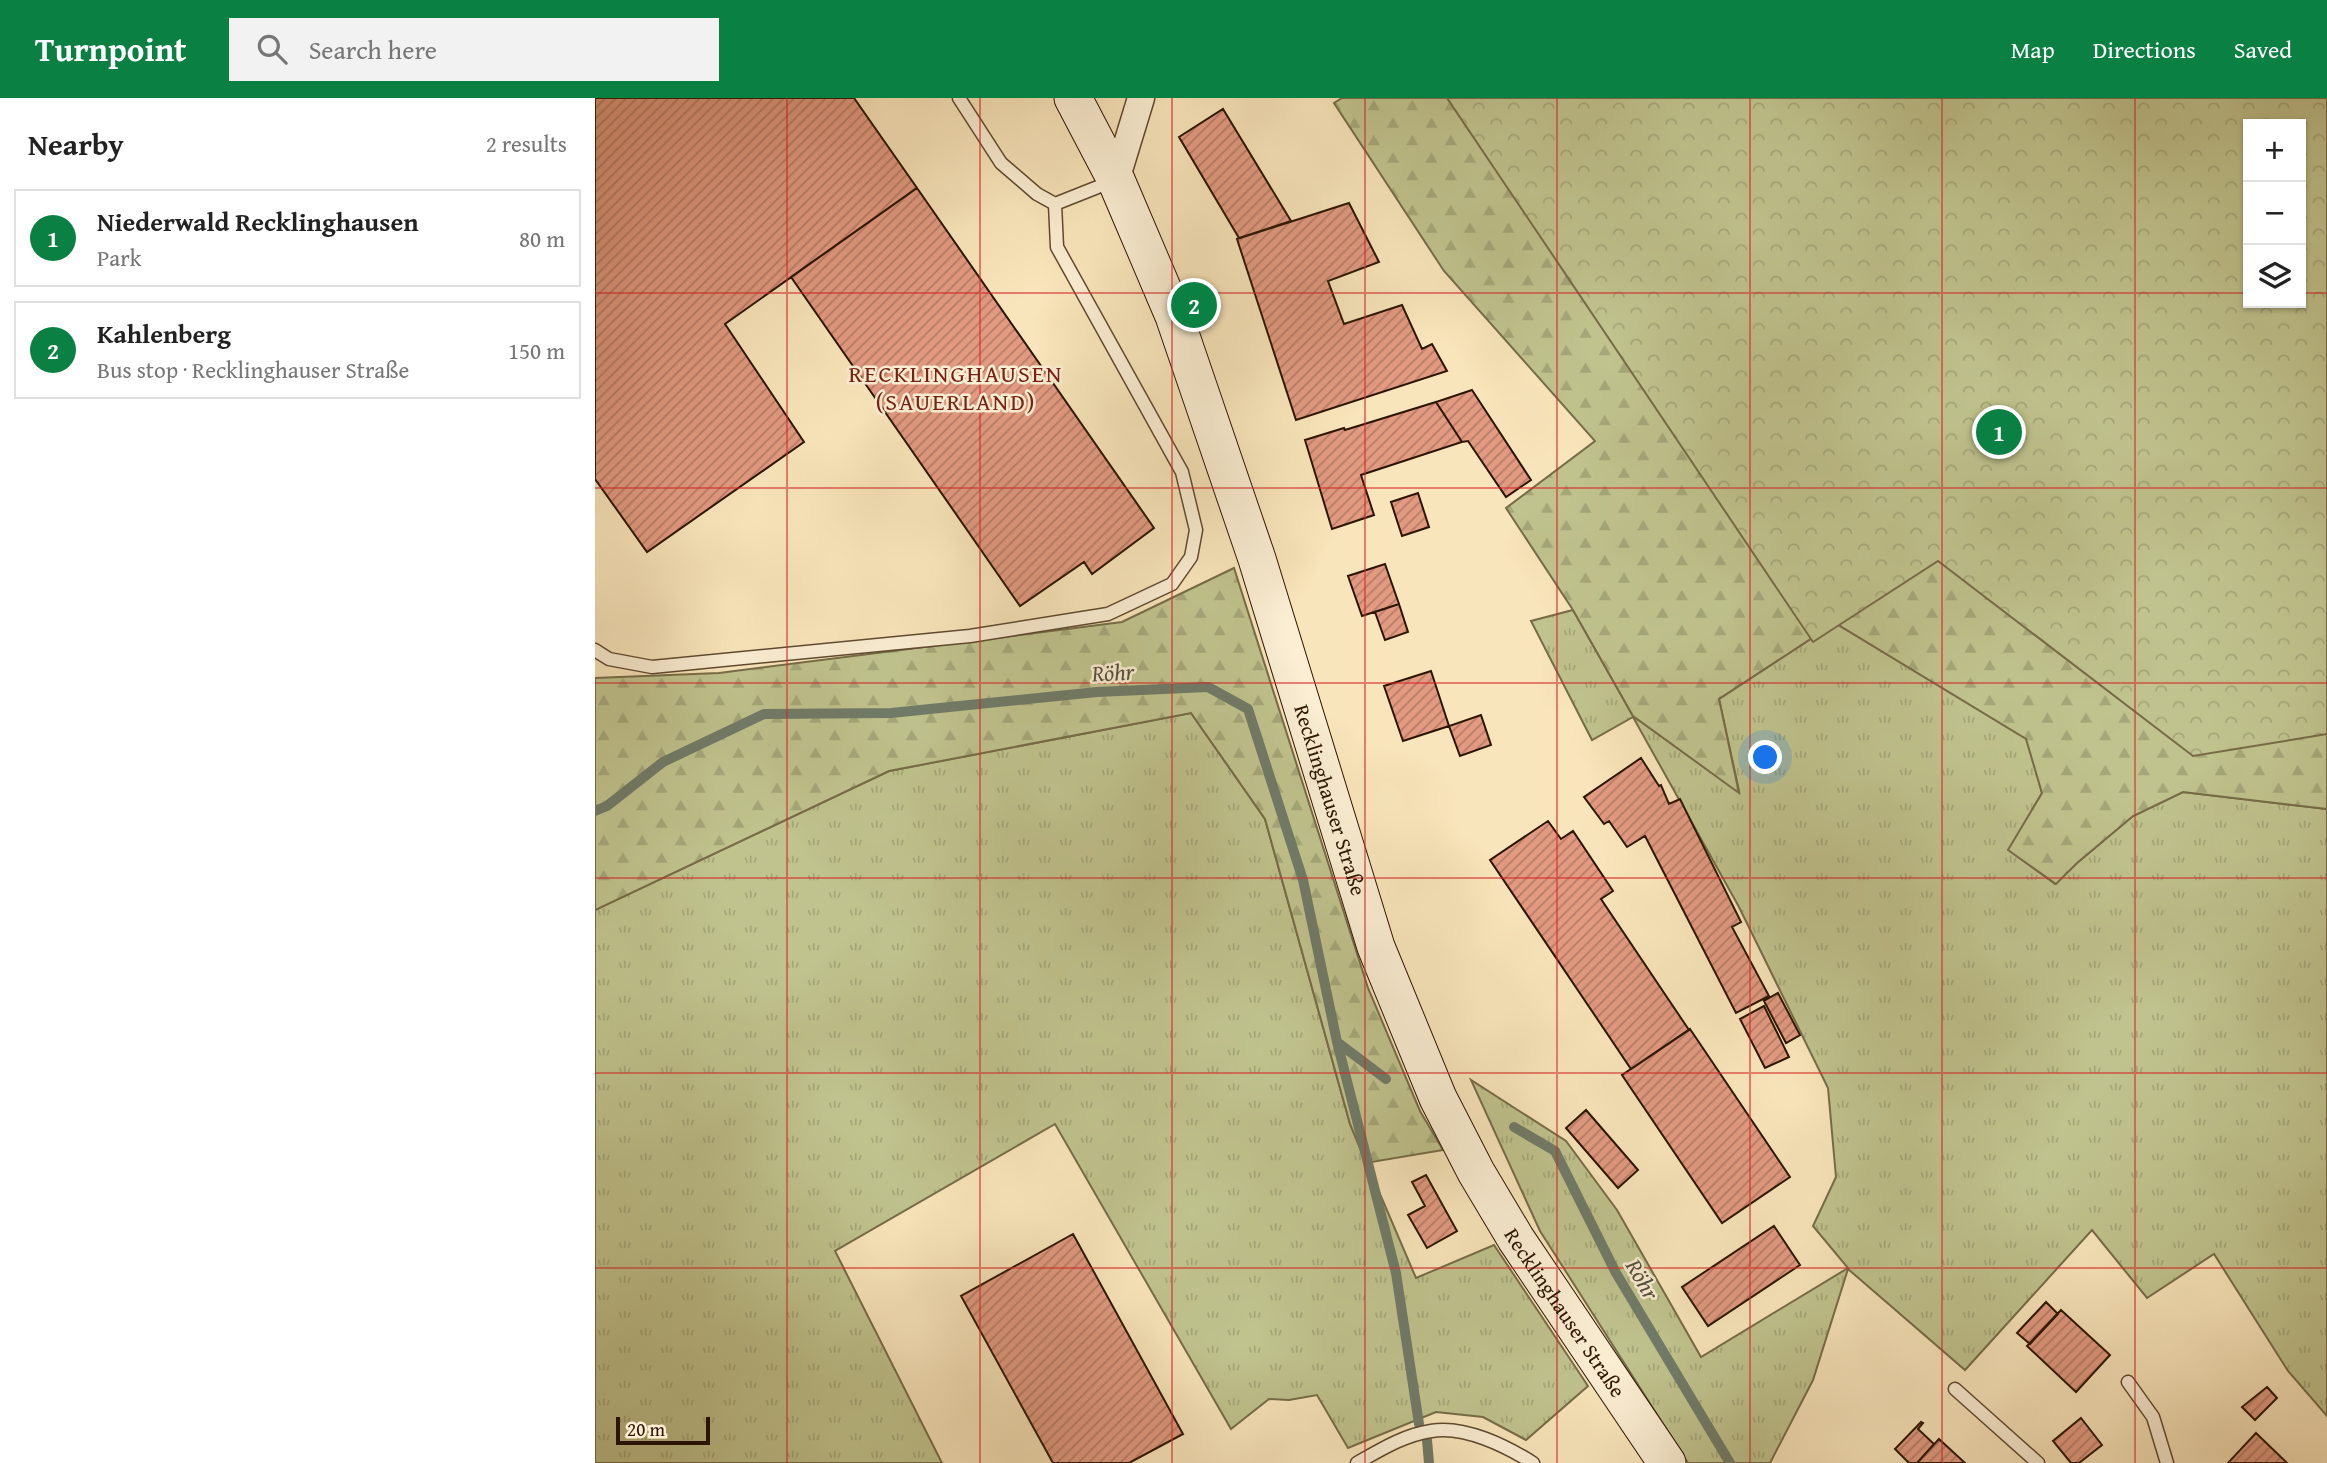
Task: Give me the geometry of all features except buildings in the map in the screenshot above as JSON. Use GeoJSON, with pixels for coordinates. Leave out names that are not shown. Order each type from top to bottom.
{"type":"FeatureCollection","features":[{"type":"Feature","properties":{"kind":"main road","name":"Recklinghauser Straße"},"geometry":{"type":"LineString","coordinates":[[1073,98],[1116,180],[1174,316],[1257,559],[1376,947],[1438,1098],[1476,1172],[1516,1239],[1667,1463]]}},
{"type":"Feature","properties":{"kind":"street"},"geometry":{"type":"LineString","coordinates":[[1116,180],[1141,98]]}},
{"type":"Feature","properties":{"kind":"lane"},"geometry":{"type":"LineString","coordinates":[[959,98],[1001,163],[1037,194],[1055,204]]}},
{"type":"Feature","properties":{"kind":"lane"},"geometry":{"type":"LineString","coordinates":[[1055,204],[1116,180]]}},
{"type":"Feature","properties":{"kind":"lane"},"geometry":{"type":"LineString","coordinates":[[595,650],[609,659],[652,667],[970,636],[1108,614],[1172,584],[1191,557],[1196,530],[1182,472],[1057,247],[1055,204]]}},
{"type":"Feature","properties":{"kind":"lane"},"geometry":{"type":"LineString","coordinates":[[2128,1382],[2153,1417],[2168,1463]]}},
{"type":"Feature","properties":{"kind":"lane"},"geometry":{"type":"LineString","coordinates":[[1955,1388],[2038,1463]]}},
{"type":"Feature","properties":{"kind":"lane"},"geometry":{"type":"LineString","coordinates":[[1356,1463],[1394,1443],[1434,1430],[1472,1435],[1533,1463]]}},
{"type":"Feature","properties":{"kind":"green space"},"geometry":{"type":"Polygon","coordinates":[[[1342,98],[2327,98],[2327,809],[2183,792],[2133,816],[2056,884],[2008,850],[2042,793],[2026,739],[1835,623],[1719,699],[1739,793],[1633,716],[1573,610],[1506,508],[1595,441],[1444,271],[1334,103],[1342,98]]]}},
{"type":"Feature","properties":{"kind":"green space"},"geometry":{"type":"Polygon","coordinates":[[[1447,98],[2327,98],[2327,734],[2193,756],[1938,561],[1813,642],[1447,98]]]}},
{"type":"Feature","properties":{"kind":"green space"},"geometry":{"type":"Polygon","coordinates":[[[1234,568],[1368,988],[1420,1111],[1443,1150],[1366,1163],[1350,1124],[1265,819],[1191,713],[889,771],[595,910],[595,678],[719,673],[1122,622],[1234,568]]]}},
{"type":"Feature","properties":{"kind":"green space"},"geometry":{"type":"Polygon","coordinates":[[[1573,610],[1633,716],[1739,791],[1719,699],[1835,623],[2027,739],[2042,793],[2009,850],[2055,884],[2133,816],[2183,792],[2327,809],[2327,1416],[2288,1371],[2214,1254],[2147,1298],[2092,1230],[1965,1370],[1848,1269],[1813,1380],[1770,1463],[1688,1463],[1540,1231],[1471,1080],[1566,1141],[1617,1210],[1701,1357],[1848,1268],[1813,1226],[1836,1177],[1828,1088],[1739,907],[1633,717],[1592,740],[1531,621],[1573,610]]]}},
{"type":"Feature","properties":{"kind":"green space"},"geometry":{"type":"Polygon","coordinates":[[[1191,713],[1265,819],[1350,1124],[1416,1278],[1494,1245],[1588,1386],[1526,1440],[1483,1417],[1436,1412],[1348,1448],[1317,1395],[1289,1400],[1269,1399],[1231,1429],[1055,1124],[835,1251],[942,1463],[595,1463],[595,910],[889,771],[1191,713]]]}},
{"type":"Feature","properties":{"kind":"waterway","name":"Röhr"},"geometry":{"type":"LineString","coordinates":[[595,811],[607,806],[663,762],[764,714],[891,713],[1097,692],[1208,687],[1248,709],[1303,880],[1337,1042],[1386,1079]]}},
{"type":"Feature","properties":{"kind":"waterway"},"geometry":{"type":"LineString","coordinates":[[1337,1042],[1396,1273],[1419,1424]]}},
{"type":"Feature","properties":{"kind":"waterway","name":"Röhr"},"geometry":{"type":"LineString","coordinates":[[1514,1127],[1555,1151],[1616,1273],[1730,1463]]}},
{"type":"Feature","properties":{"kind":"waterway"},"geometry":{"type":"LineString","coordinates":[[1427,1440],[1429,1463]]}},
{"type":"Feature","properties":{"kind":"place","name":"Kahlenberg"},"geometry":{"type":"Point","coordinates":[1194,305]}},
{"type":"Feature","properties":{"kind":"place","name":"Niederwald Recklinghausen"},"geometry":{"type":"Point","coordinates":[1999,432]}},
{"type":"Feature","properties":{"kind":"district","name":"RECKLINGHAUSEN (SAUERLAND)"},"geometry":{"type":"Point","coordinates":[956,387]}}]}
